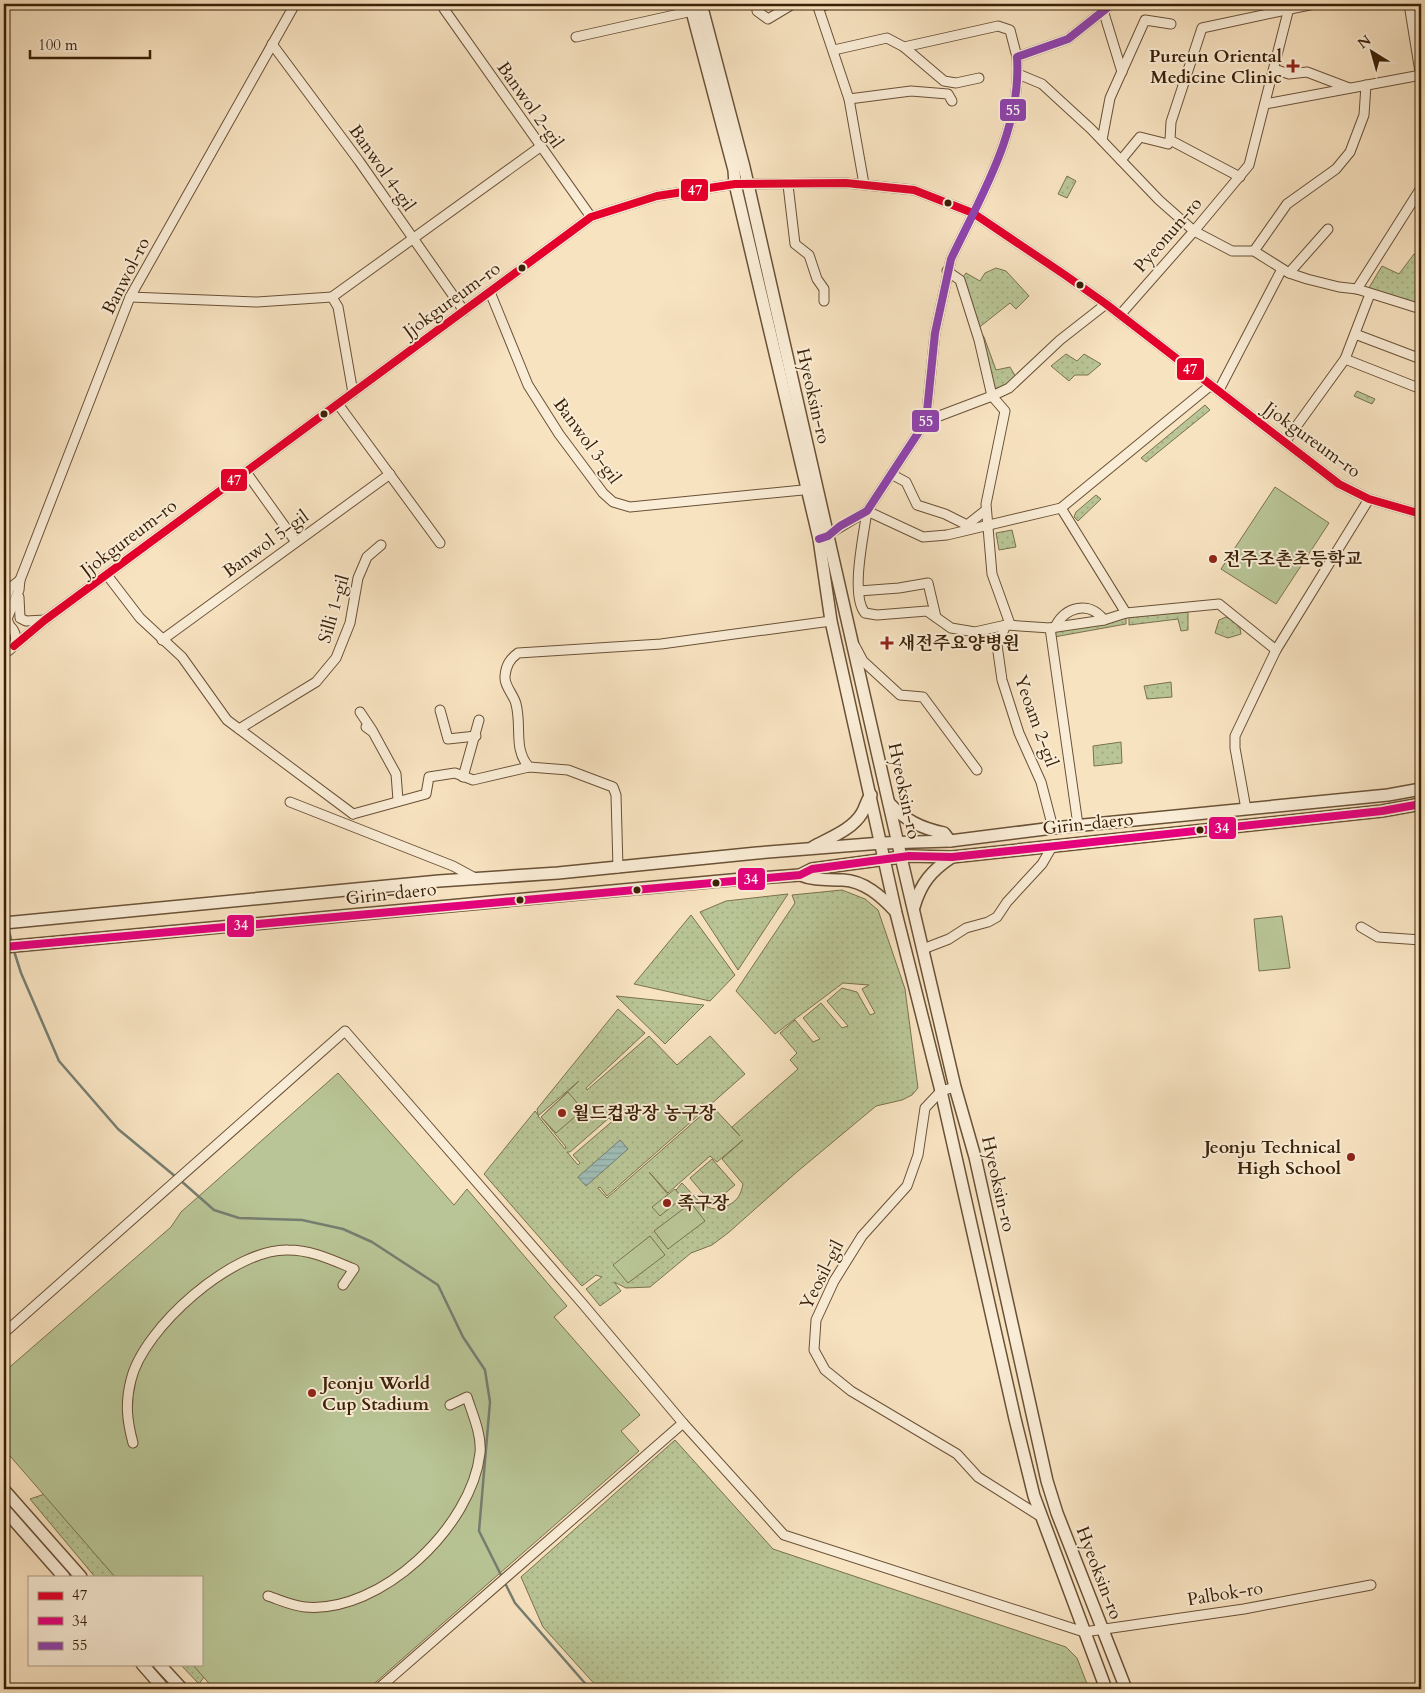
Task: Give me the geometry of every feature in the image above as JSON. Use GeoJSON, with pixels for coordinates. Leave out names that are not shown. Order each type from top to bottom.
{"type":"FeatureCollection","features":[{"type":"Feature","properties":{"kind":"street","name":"Banwol-ro"},"geometry":{"type":"LineString","coordinates":[[20,580],[130,297],[295,4]]}},
{"type":"Feature","properties":{"kind":"street"},"geometry":{"type":"LineString","coordinates":[[757,11],[768,19],[793,4]]}},
{"type":"Feature","properties":{"kind":"street"},"geometry":{"type":"LineString","coordinates":[[829,4],[818,6],[849,99],[864,184]]}},
{"type":"Feature","properties":{"kind":"street"},"geometry":{"type":"LineString","coordinates":[[1017,57],[1068,38],[1112,4]]}},
{"type":"Feature","properties":{"kind":"street"},"geometry":{"type":"LineString","coordinates":[[1121,160],[1140,137],[1168,144],[1171,122],[1202,28],[1290,6],[1314,4]]}},
{"type":"Feature","properties":{"kind":"street"},"geometry":{"type":"LineString","coordinates":[[1265,104],[1421,76],[1409,4]]}},
{"type":"Feature","properties":{"kind":"street"},"geometry":{"type":"LineString","coordinates":[[1418,4],[1421,8]]}},
{"type":"Feature","properties":{"kind":"street","name":"Pyeonun-ro"},"geometry":{"type":"LineString","coordinates":[[1120,315],[1249,165],[1290,6]]}},
{"type":"Feature","properties":{"kind":"street","name":"Hyeoksin-ro"},"geometry":{"type":"LineString","coordinates":[[576,37],[696,7],[734,170],[741,184],[823,538],[853,648],[955,1087],[977,1166],[1047,1481],[1126,1689]]}},
{"type":"Feature","properties":{"kind":"street","name":"Banwol 2-gil"},"geometry":{"type":"LineString","coordinates":[[444,9],[591,217]]}},
{"type":"Feature","properties":{"kind":"street"},"geometry":{"type":"LineString","coordinates":[[1104,10],[1122,72]]}},
{"type":"Feature","properties":{"kind":"street"},"geometry":{"type":"LineString","coordinates":[[1102,140],[1110,98],[1145,20],[1171,24]]}},
{"type":"Feature","properties":{"kind":"street"},"geometry":{"type":"LineString","coordinates":[[904,47],[998,26],[1010,30],[1017,57],[1018,74],[1005,143],[947,271],[935,333],[926,420],[867,511],[859,588],[862,609],[872,615],[927,612],[951,628],[975,632],[1008,625],[1053,628],[1104,620],[1126,613],[1219,604],[1276,650]]}},
{"type":"Feature","properties":{"kind":"street"},"geometry":{"type":"LineString","coordinates":[[834,50],[887,38],[904,47],[944,81],[956,83],[979,78]]}},
{"type":"Feature","properties":{"kind":"street","name":"Banwol 4-gil"},"geometry":{"type":"LineString","coordinates":[[272,44],[359,161],[464,311]]}},
{"type":"Feature","properties":{"kind":"street"},"geometry":{"type":"LineString","coordinates":[[1274,69],[1289,74],[1307,72],[1349,88]]}},
{"type":"Feature","properties":{"kind":"street"},"geometry":{"type":"LineString","coordinates":[[1018,74],[1042,84],[1102,140],[1159,200],[1194,231],[1232,251],[1254,251],[1286,271],[1339,287],[1357,289],[1421,309]]}},
{"type":"Feature","properties":{"kind":"street"},"geometry":{"type":"LineString","coordinates":[[1254,251],[1287,204],[1336,169],[1350,152],[1364,115],[1366,85]]}},
{"type":"Feature","properties":{"kind":"street"},"geometry":{"type":"LineString","coordinates":[[849,99],[911,91],[948,94],[952,101]]}},
{"type":"Feature","properties":{"kind":"street"},"geometry":{"type":"LineString","coordinates":[[1170,140],[1240,177]]}},
{"type":"Feature","properties":{"kind":"street"},"geometry":{"type":"LineString","coordinates":[[130,297],[257,302],[332,297],[540,147]]}},
{"type":"Feature","properties":{"kind":"street","name":"Jjokgureum-ro"},"geometry":{"type":"LineString","coordinates":[[45,620],[591,217],[658,196],[741,184],[864,184],[914,190],[972,213],[1106,304],[1340,484],[1369,499],[1421,514]]}},
{"type":"Feature","properties":{"kind":"street"},"geometry":{"type":"LineString","coordinates":[[788,185],[795,244],[809,255],[817,279],[824,289],[824,301]]}},
{"type":"Feature","properties":{"kind":"street"},"geometry":{"type":"LineString","coordinates":[[1357,289],[1421,188]]}},
{"type":"Feature","properties":{"kind":"street"},"geometry":{"type":"LineString","coordinates":[[867,511],[923,537],[947,535],[1061,508],[1215,388],[1263,305],[1286,271],[1328,229]]}},
{"type":"Feature","properties":{"kind":"street"},"geometry":{"type":"LineString","coordinates":[[947,271],[960,280],[979,340],[992,396],[1005,411],[986,510],[992,574],[1008,625]]}},
{"type":"Feature","properties":{"kind":"street","name":"Banwol 3-gil"},"geometry":{"type":"LineString","coordinates":[[490,292],[528,385],[559,434],[613,502],[630,508],[812,489]]}},
{"type":"Feature","properties":{"kind":"street"},"geometry":{"type":"LineString","coordinates":[[1285,442],[1345,359],[1370,294]]}},
{"type":"Feature","properties":{"kind":"street"},"geometry":{"type":"LineString","coordinates":[[332,297],[338,307],[354,393]]}},
{"type":"Feature","properties":{"kind":"street"},"geometry":{"type":"LineString","coordinates":[[926,420],[1009,388],[1060,340],[1106,304]]}},
{"type":"Feature","properties":{"kind":"street"},"geometry":{"type":"LineString","coordinates":[[1355,334],[1421,359]]}},
{"type":"Feature","properties":{"kind":"street"},"geometry":{"type":"LineString","coordinates":[[1345,359],[1421,389]]}},
{"type":"Feature","properties":{"kind":"street"},"geometry":{"type":"LineString","coordinates":[[338,404],[440,543]]}},
{"type":"Feature","properties":{"kind":"street"},"geometry":{"type":"LineString","coordinates":[[246,472],[296,542]]}},
{"type":"Feature","properties":{"kind":"street","name":"Banwol 5-gil"},"geometry":{"type":"LineString","coordinates":[[162,640],[390,474]]}},
{"type":"Feature","properties":{"kind":"street"},"geometry":{"type":"LineString","coordinates":[[891,474],[906,482],[917,505],[945,514],[967,526],[986,510]]}},
{"type":"Feature","properties":{"kind":"street"},"geometry":{"type":"LineString","coordinates":[[1246,809],[1235,748],[1235,736],[1276,650],[1369,499]]}},
{"type":"Feature","properties":{"kind":"street"},"geometry":{"type":"LineString","coordinates":[[1061,508],[1126,613]]}},
{"type":"Feature","properties":{"kind":"street"},"geometry":{"type":"LineString","coordinates":[[823,538],[867,511]]}},
{"type":"Feature","properties":{"kind":"street","name":"Hyeoksin-ro"},"geometry":{"type":"LineString","coordinates":[[823,538],[831,621],[882,843],[896,913],[941,1091],[1015,1419],[1034,1496],[1106,1689]]}},
{"type":"Feature","properties":{"kind":"street","name":"Silli 1-gil"},"geometry":{"type":"LineString","coordinates":[[239,729],[316,682],[336,658],[350,622],[358,578],[367,557],[381,544]]}},
{"type":"Feature","properties":{"kind":"street"},"geometry":{"type":"LineString","coordinates":[[107,575],[140,618],[182,658],[227,720],[353,814]]}},
{"type":"Feature","properties":{"kind":"street"},"geometry":{"type":"LineString","coordinates":[[20,580],[18,594],[20,618],[26,621],[45,620]]}},
{"type":"Feature","properties":{"kind":"street"},"geometry":{"type":"LineString","coordinates":[[4,602],[10,588],[20,580]]}},
{"type":"Feature","properties":{"kind":"street"},"geometry":{"type":"LineString","coordinates":[[859,588],[899,588],[928,583],[936,617]]}},
{"type":"Feature","properties":{"kind":"street"},"geometry":{"type":"LineString","coordinates":[[14,646],[16,637],[7,619],[18,594]]}},
{"type":"Feature","properties":{"kind":"street"},"geometry":{"type":"LineString","coordinates":[[1053,628],[1065,614],[1081,607],[1092,609],[1104,620]]}},
{"type":"Feature","properties":{"kind":"street"},"geometry":{"type":"LineString","coordinates":[[9,625],[21,630],[45,620]]}},
{"type":"Feature","properties":{"kind":"street"},"geometry":{"type":"LineString","coordinates":[[4,653],[45,620]]}},
{"type":"Feature","properties":{"kind":"street"},"geometry":{"type":"LineString","coordinates":[[529,768],[519,752],[516,704],[505,680],[508,664],[511,658],[518,653],[661,644],[831,621]]}},
{"type":"Feature","properties":{"kind":"street","name":"Yeoam 2-gil"},"geometry":{"type":"LineString","coordinates":[[1008,625],[998,644],[1002,680],[1019,733],[1041,782],[1054,828]]}},
{"type":"Feature","properties":{"kind":"street","name":"Girin-daero"},"geometry":{"type":"LineString","coordinates":[[1053,628],[1078,825]]}},
{"type":"Feature","properties":{"kind":"street"},"geometry":{"type":"LineString","coordinates":[[853,648],[855,646],[864,661],[900,695],[923,697],[977,770]]}},
{"type":"Feature","properties":{"kind":"street"},"geometry":{"type":"LineString","coordinates":[[440,710],[448,739],[476,736]]}},
{"type":"Feature","properties":{"kind":"street"},"geometry":{"type":"LineString","coordinates":[[360,712],[396,774],[398,800]]}},
{"type":"Feature","properties":{"kind":"street"},"geometry":{"type":"LineString","coordinates":[[463,777],[479,720]]}},
{"type":"Feature","properties":{"kind":"street"},"geometry":{"type":"LineString","coordinates":[[353,814],[398,800],[426,794],[429,777],[455,773],[473,780],[529,768],[568,770],[613,787],[616,794],[618,868]]}},
{"type":"Feature","properties":{"kind":"street","name":"Girin-daero"},"geometry":{"type":"LineString","coordinates":[[4,923],[38,918],[618,868],[882,843],[950,842],[1078,825],[1388,795],[1421,789]]}},
{"type":"Feature","properties":{"kind":"street"},"geometry":{"type":"LineString","coordinates":[[807,850],[847,829],[862,813],[866,801],[871,795]]}},
{"type":"Feature","properties":{"kind":"street"},"geometry":{"type":"LineString","coordinates":[[290,802],[453,866],[477,879]]}},
{"type":"Feature","properties":{"kind":"street"},"geometry":{"type":"LineString","coordinates":[[888,802],[902,816],[914,824],[944,833],[950,842]]}},
{"type":"Feature","properties":{"kind":"street","name":"Girin-daero"},"geometry":{"type":"LineString","coordinates":[[760,878],[800,875],[812,869],[901,857],[939,855],[952,857],[1382,811],[1421,804]]}},
{"type":"Feature","properties":{"kind":"street"},"geometry":{"type":"LineString","coordinates":[[349,824],[353,814]]}},
{"type":"Feature","properties":{"kind":"street"},"geometry":{"type":"LineString","coordinates":[[923,949],[949,939],[966,928],[988,922],[997,917],[1007,902],[1042,864],[1053,845]]}},
{"type":"Feature","properties":{"kind":"street"},"geometry":{"type":"LineString","coordinates":[[913,909],[918,891],[927,875],[952,857]]}},
{"type":"Feature","properties":{"kind":"street"},"geometry":{"type":"LineString","coordinates":[[800,875],[813,880],[844,880],[860,883],[885,900],[896,913]]}},
{"type":"Feature","properties":{"kind":"street","name":"Girin-daero"},"geometry":{"type":"LineString","coordinates":[[4,947],[742,879]]}},
{"type":"Feature","properties":{"kind":"street"},"geometry":{"type":"LineString","coordinates":[[1361,927],[1378,937],[1421,940]]}},
{"type":"Feature","properties":{"kind":"street"},"geometry":{"type":"LineString","coordinates":[[4,1333],[345,1031],[582,1303],[683,1423],[784,1535],[1084,1632]]}},
{"type":"Feature","properties":{"kind":"street"},"geometry":{"type":"LineString","coordinates":[[941,1091],[955,1087]]}},
{"type":"Feature","properties":{"kind":"street","name":"Yeosil-gil"},"geometry":{"type":"LineString","coordinates":[[941,1091],[925,1108],[918,1154],[907,1186],[862,1236],[834,1281],[816,1320],[814,1350],[825,1370],[851,1390],[902,1419],[957,1454],[978,1477],[1043,1518]]}},
{"type":"Feature","properties":{"kind":"street"},"geometry":{"type":"LineString","coordinates":[[133,1444],[126,1407],[131,1378],[145,1347],[170,1316],[212,1280],[256,1256],[287,1249],[311,1252],[354,1269],[343,1285]]}},
{"type":"Feature","properties":{"kind":"street"},"geometry":{"type":"LineString","coordinates":[[268,1596],[304,1607],[336,1605],[378,1590],[419,1559],[442,1534],[460,1508],[476,1473],[480,1451],[467,1397],[450,1405]]}},
{"type":"Feature","properties":{"kind":"street"},"geometry":{"type":"LineString","coordinates":[[378,1689],[683,1423]]}},
{"type":"Feature","properties":{"kind":"street"},"geometry":{"type":"LineString","coordinates":[[4,1490],[80,1576]]}},
{"type":"Feature","properties":{"kind":"street"},"geometry":{"type":"LineString","coordinates":[[4,1509],[63,1576]]}},
{"type":"Feature","properties":{"kind":"street","name":"Palbok-ro"},"geometry":{"type":"LineString","coordinates":[[1084,1632],[1244,1608],[1371,1585]]}},
{"type":"Feature","properties":{"kind":"street"},"geometry":{"type":"LineString","coordinates":[[144,1666],[164,1689]]}},
{"type":"Feature","properties":{"kind":"street"},"geometry":{"type":"LineString","coordinates":[[161,1666],[182,1689]]}},
{"type":"Feature","properties":{"kind":"green space"},"geometry":{"type":"Polygon","coordinates":[[[1067,176],[1076,181],[1067,198],[1058,194],[1067,176]]]}},
{"type":"Feature","properties":{"kind":"green space"},"geometry":{"type":"Polygon","coordinates":[[[1414,254],[1421,256],[1421,308],[1367,291],[1382,266],[1399,274],[1414,254]]]}},
{"type":"Feature","properties":{"kind":"green space"},"geometry":{"type":"Polygon","coordinates":[[[996,268],[1006,271],[1029,296],[1016,309],[1010,303],[977,329],[961,280],[966,273],[980,281],[985,273],[996,268]]]}},
{"type":"Feature","properties":{"kind":"green space"},"geometry":{"type":"Polygon","coordinates":[[[978,329],[984,337],[996,370],[1010,367],[1017,379],[993,395],[978,329]]]}},
{"type":"Feature","properties":{"kind":"green space"},"geometry":{"type":"Polygon","coordinates":[[[1066,354],[1077,361],[1084,354],[1101,364],[1088,375],[1075,375],[1069,381],[1051,366],[1066,354]]]}},
{"type":"Feature","properties":{"kind":"green space"},"geometry":{"type":"Polygon","coordinates":[[[1357,391],[1375,399],[1372,404],[1354,396],[1357,391]]]}},
{"type":"Feature","properties":{"kind":"green space"},"geometry":{"type":"Polygon","coordinates":[[[1205,405],[1210,410],[1146,462],[1141,458],[1205,405]]]}},
{"type":"Feature","properties":{"kind":"green space"},"geometry":{"type":"Polygon","coordinates":[[[1275,487],[1329,523],[1276,604],[1221,569],[1275,487]]]}},
{"type":"Feature","properties":{"kind":"green space"},"geometry":{"type":"Polygon","coordinates":[[[1096,495],[1101,499],[1078,521],[1074,517],[1076,512],[1096,495]]]}},
{"type":"Feature","properties":{"kind":"green space"},"geometry":{"type":"Polygon","coordinates":[[[1012,530],[1016,547],[999,550],[996,533],[1012,530]]]}},
{"type":"Feature","properties":{"kind":"green space"},"geometry":{"type":"Polygon","coordinates":[[[1188,612],[1188,630],[1181,631],[1178,619],[1129,625],[1129,617],[1188,612]]]}},
{"type":"Feature","properties":{"kind":"green space"},"geometry":{"type":"Polygon","coordinates":[[[1126,617],[1126,624],[1054,637],[1052,630],[1126,617]]]}},
{"type":"Feature","properties":{"kind":"green space"},"geometry":{"type":"Polygon","coordinates":[[[1226,617],[1239,623],[1241,634],[1228,638],[1215,633],[1219,620],[1226,617]]]}},
{"type":"Feature","properties":{"kind":"green space"},"geometry":{"type":"Polygon","coordinates":[[[1171,682],[1172,697],[1147,699],[1144,686],[1171,682]]]}},
{"type":"Feature","properties":{"kind":"green space"},"geometry":{"type":"Polygon","coordinates":[[[1121,742],[1122,763],[1094,766],[1093,746],[1121,742]]]}},
{"type":"Feature","properties":{"kind":"green space"},"geometry":{"type":"Polygon","coordinates":[[[842,890],[865,899],[878,910],[905,989],[918,1088],[912,1095],[902,1100],[876,1106],[712,1245],[691,1253],[650,1287],[626,1288],[614,1282],[621,1291],[600,1306],[586,1289],[602,1277],[596,1275],[582,1286],[484,1174],[535,1111],[538,1115],[537,1109],[618,1009],[645,1033],[586,1088],[587,1090],[649,1036],[677,1065],[710,1036],[745,1074],[607,1196],[600,1187],[598,1188],[607,1198],[712,1106],[740,1136],[732,1127],[798,1069],[790,1060],[797,1053],[780,1033],[795,1020],[813,1042],[820,1039],[803,1018],[821,1003],[842,1028],[848,1026],[827,1001],[842,988],[857,992],[870,1015],[875,1013],[862,989],[869,985],[843,983],[775,1034],[736,991],[795,903],[792,895],[842,890]],[[579,1081],[538,1116],[565,1149],[566,1147],[541,1117],[579,1081]],[[630,1106],[612,1121],[609,1118],[570,1152],[567,1152],[578,1165],[580,1163],[573,1155],[630,1106]],[[743,1140],[717,1162],[710,1156],[668,1193],[649,1172],[670,1197],[682,1183],[702,1204],[715,1209],[729,1205],[740,1194],[743,1184],[722,1159],[743,1140]]]}},
{"type":"Feature","properties":{"kind":"green space"},"geometry":{"type":"Polygon","coordinates":[[[788,894],[738,970],[700,912],[726,901],[788,894]]]}},
{"type":"Feature","properties":{"kind":"green space"},"geometry":{"type":"Polygon","coordinates":[[[691,915],[735,975],[710,1001],[634,984],[691,915]]]}},
{"type":"Feature","properties":{"kind":"green space"},"geometry":{"type":"Polygon","coordinates":[[[1282,916],[1290,968],[1259,971],[1254,919],[1282,916]]]}},
{"type":"Feature","properties":{"kind":"green space"},"geometry":{"type":"Polygon","coordinates":[[[616,996],[693,1004],[704,1005],[665,1044],[616,996]]]}},
{"type":"Feature","properties":{"kind":"green space","name":"Jeonju World Cup Stadium"},"geometry":{"type":"Polygon","coordinates":[[[338,1073],[454,1205],[467,1189],[567,1306],[554,1317],[640,1415],[621,1431],[639,1451],[368,1689],[214,1689],[194,1666],[202,1666],[202,1576],[114,1576],[4,1449],[4,1372],[171,1227],[181,1212],[338,1073]]]}},
{"type":"Feature","properties":{"kind":"green space","name":"월드컵광장 농구장"},"geometry":{"type":"Polygon","coordinates":[[[568,1092],[583,1110],[556,1133],[541,1117],[568,1092]]]}},
{"type":"Feature","properties":{"kind":"green space"},"geometry":{"type":"Polygon","coordinates":[[[712,1159],[735,1185],[712,1204],[690,1178],[712,1159]]]}},
{"type":"Feature","properties":{"kind":"green space","name":"족구장"},"geometry":{"type":"Polygon","coordinates":[[[675,1189],[682,1198],[660,1216],[652,1207],[675,1189]]]}},
{"type":"Feature","properties":{"kind":"green space"},"geometry":{"type":"Polygon","coordinates":[[[691,1203],[705,1221],[668,1249],[654,1231],[691,1203]]]}},
{"type":"Feature","properties":{"kind":"green space"},"geometry":{"type":"Polygon","coordinates":[[[650,1236],[665,1255],[628,1283],[613,1265],[650,1236]]]}},
{"type":"Feature","properties":{"kind":"green space"},"geometry":{"type":"Polygon","coordinates":[[[675,1440],[773,1549],[1066,1647],[1077,1658],[1089,1689],[599,1689],[543,1627],[521,1577],[675,1440]]]}},
{"type":"Feature","properties":{"kind":"green space"},"geometry":{"type":"Polygon","coordinates":[[[74,1484],[120,1576],[94,1576],[30,1499],[74,1484]]]}},
{"type":"Feature","properties":{"kind":"green space"},"geometry":{"type":"Polygon","coordinates":[[[221,1653],[199,1684],[182,1666],[202,1666],[202,1663],[221,1653]]]}},
{"type":"Feature","properties":{"kind":"water"},"geometry":{"type":"Polygon","coordinates":[[[620,1140],[628,1149],[586,1186],[578,1177],[620,1140]]]}},
{"type":"Feature","properties":{"kind":"waterway"},"geometry":{"type":"LineString","coordinates":[[8,927],[12,943]]}},
{"type":"Feature","properties":{"kind":"waterway"},"geometry":{"type":"LineString","coordinates":[[14,951],[21,973],[59,1061],[118,1129],[176,1177]]}},
{"type":"Feature","properties":{"kind":"waterway"},"geometry":{"type":"LineString","coordinates":[[180,1180],[214,1210],[239,1218],[302,1220],[343,1229],[372,1242],[438,1285],[463,1337],[485,1370],[490,1402],[479,1531],[515,1603],[590,1689]]}},
{"type":"Feature","properties":{"kind":"tunnel"},"geometry":{"type":"LineString","coordinates":[[742,879],[760,878]]}},
{"type":"Feature","properties":{"kind":"transit line","name":"55"},"geometry":{"type":"LineString","coordinates":[[819,539],[828,536],[840,526],[867,511],[926,421],[935,333],[951,259],[986,186],[1006,136],[1017,84],[1017,57],[1068,39],[1112,4]]}},
{"type":"Feature","properties":{"kind":"transit line","name":"47"},"geometry":{"type":"LineString","coordinates":[[14,646],[45,620],[591,217],[657,196],[735,184],[846,183],[914,190],[973,213],[1106,304],[1339,484],[1369,499],[1421,514]]}},
{"type":"Feature","properties":{"kind":"transit line","name":"34"},"geometry":{"type":"LineString","coordinates":[[4,947],[800,875],[812,869],[909,856],[952,857],[1382,811],[1421,804]]}},
{"type":"Feature","properties":{"kind":"place","name":"Pureun Oriental Medicine Clinic"},"geometry":{"type":"Point","coordinates":[1293,66]}},
{"type":"Feature","properties":{"kind":"place","name":"전주조촌초등학교"},"geometry":{"type":"Point","coordinates":[1213,559]}},
{"type":"Feature","properties":{"kind":"place","name":"새전주요양병원"},"geometry":{"type":"Point","coordinates":[887,643]}},
{"type":"Feature","properties":{"kind":"place","name":"월드컵광장 농구장"},"geometry":{"type":"Point","coordinates":[562,1113]}},
{"type":"Feature","properties":{"kind":"place","name":"Jeonju Technical High School"},"geometry":{"type":"Point","coordinates":[1351,1157]}},
{"type":"Feature","properties":{"kind":"place","name":"족구장"},"geometry":{"type":"Point","coordinates":[667,1203]}},
{"type":"Feature","properties":{"kind":"place","name":"Jeonju World Cup Stadium"},"geometry":{"type":"Point","coordinates":[312,1393]}}]}
